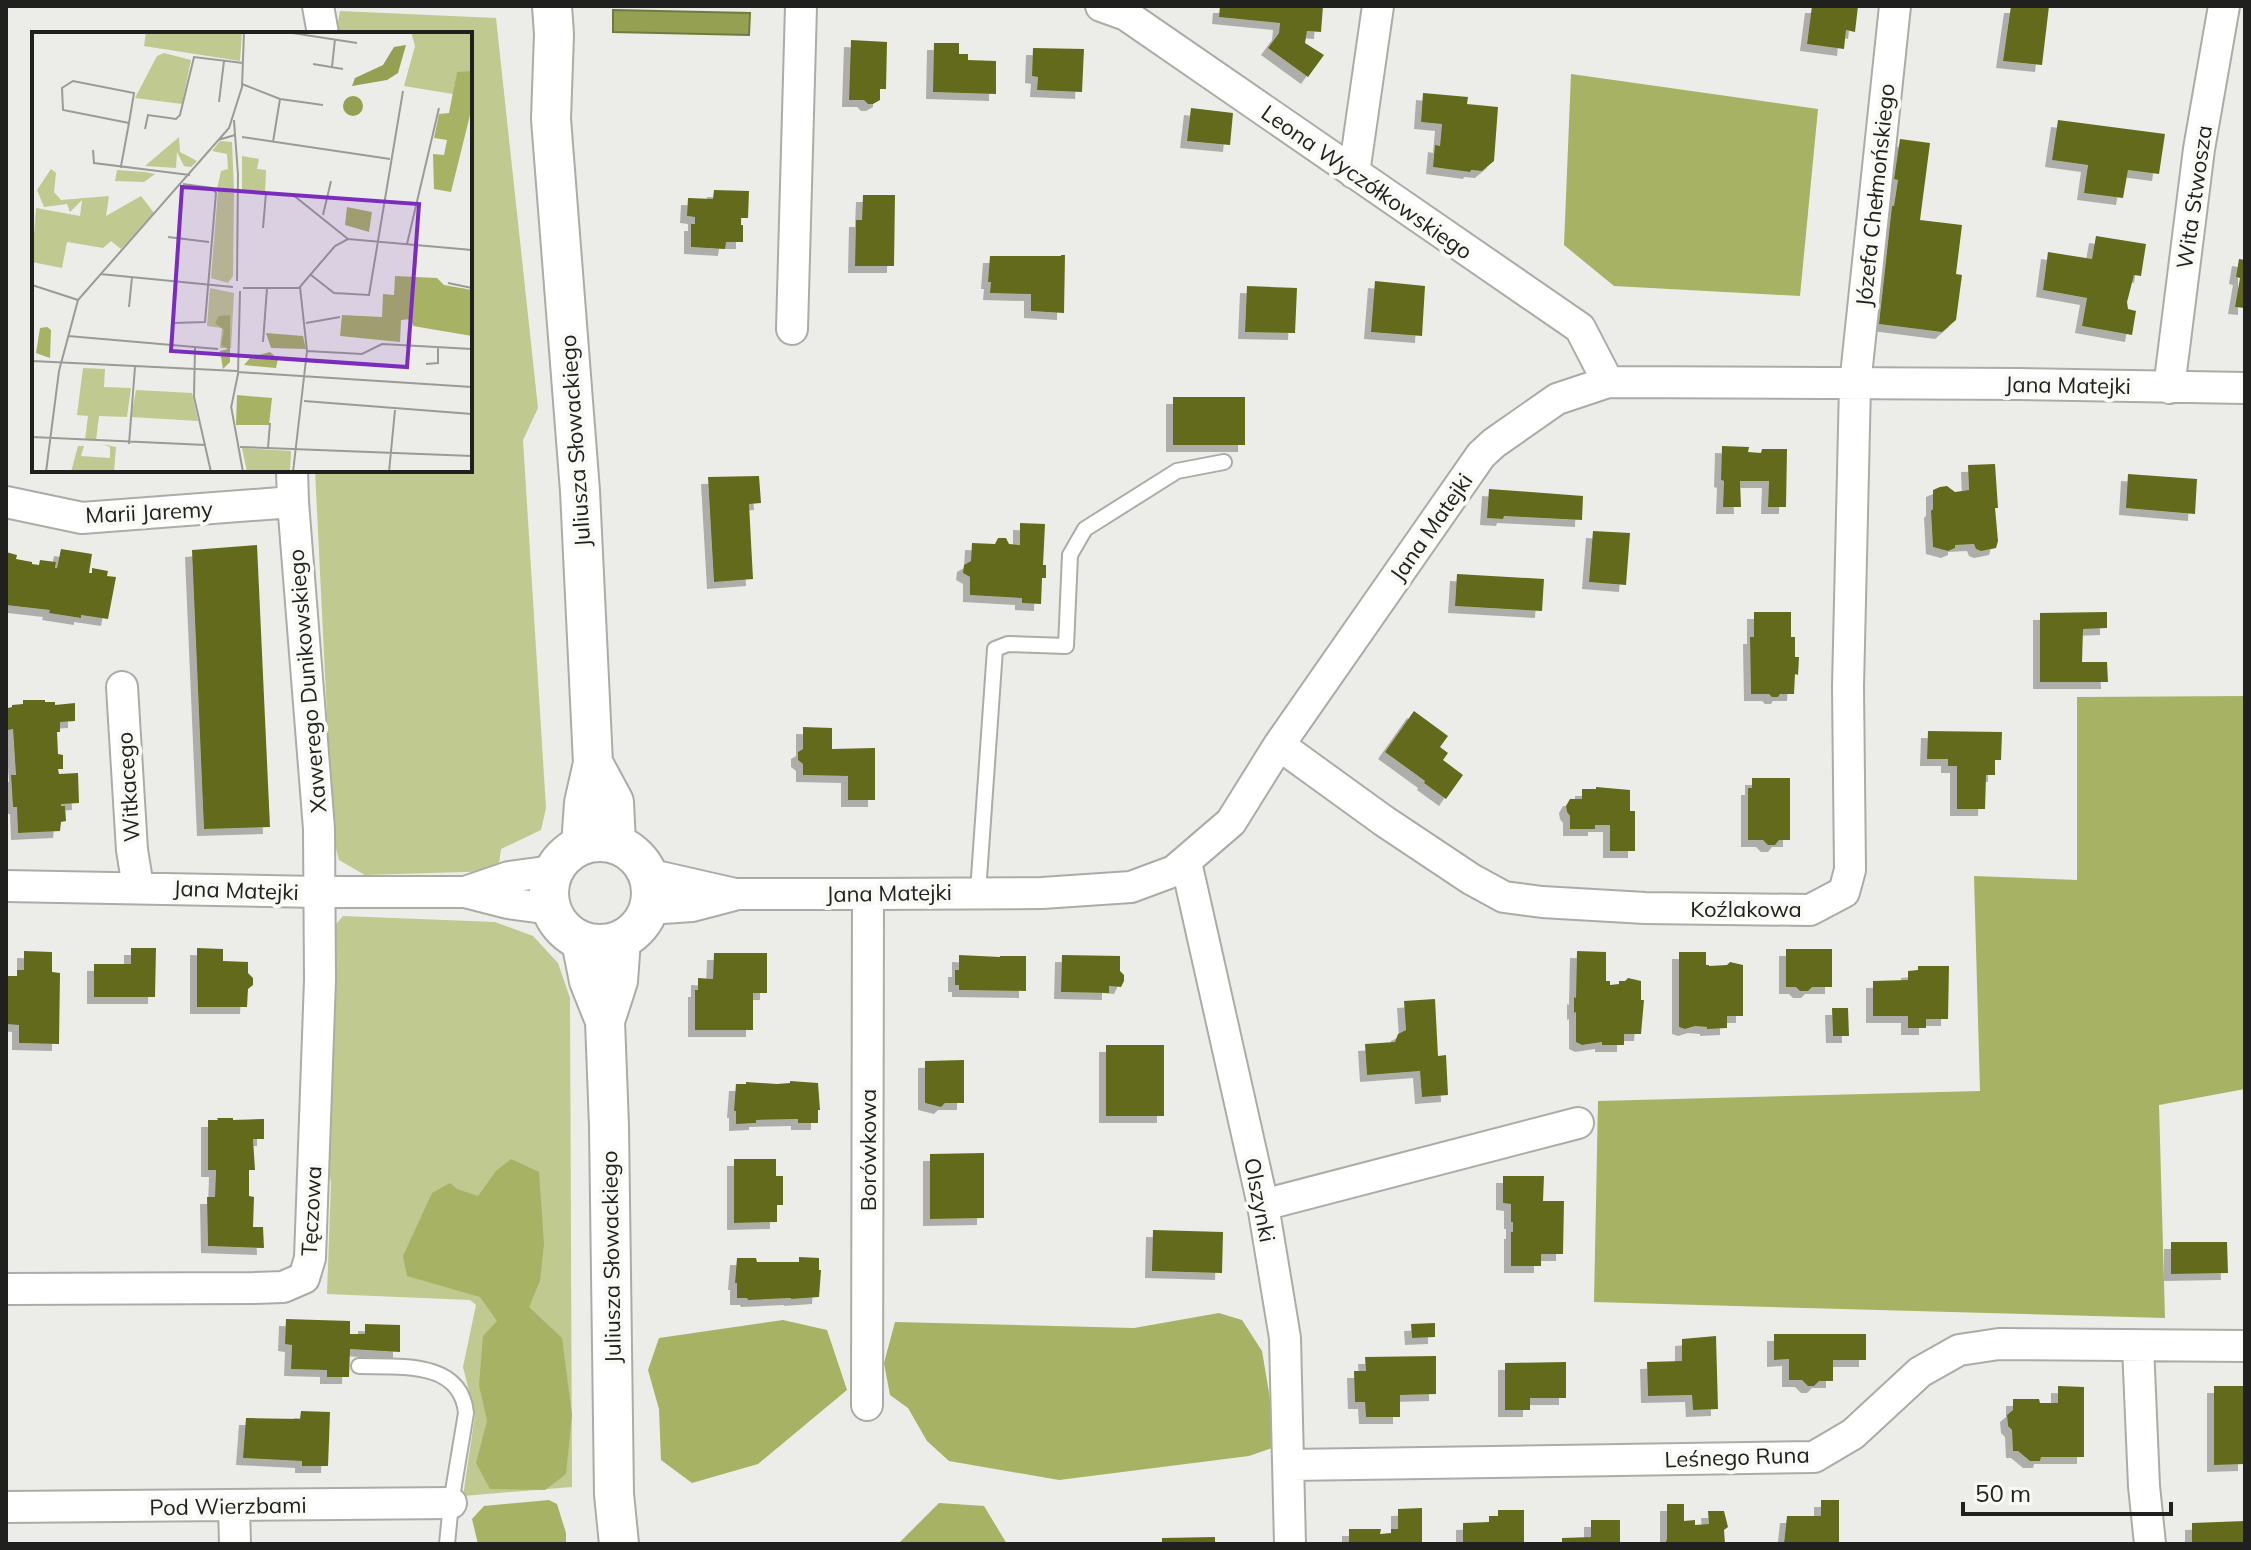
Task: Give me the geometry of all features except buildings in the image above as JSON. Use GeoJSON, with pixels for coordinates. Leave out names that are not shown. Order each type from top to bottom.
{"type":"FeatureCollection","features":[{"type":"Feature","properties":{"kind":"street"},"geometry":{"type":"LineString","coordinates":[[318,6],[323,32]]}},
{"type":"Feature","properties":{"kind":"street","name":"Juliusza Słowackiego"},"geometry":{"type":"LineString","coordinates":[[525,6],[551,119]]}},
{"type":"Feature","properties":{"kind":"street","name":"Juliusza Słowackiego"},"geometry":{"type":"LineString","coordinates":[[552,6],[551,119],[580,491],[593,763],[614,802],[598,845]]}},
{"type":"Feature","properties":{"kind":"street"},"geometry":{"type":"LineString","coordinates":[[792,329],[801,6]]}},
{"type":"Feature","properties":{"kind":"street","name":"Leona Wyczółkowskiego"},"geometry":{"type":"LineString","coordinates":[[1101,6],[1126,15],[1580,328],[1608,382]]}},
{"type":"Feature","properties":{"kind":"street"},"geometry":{"type":"LineString","coordinates":[[1354,173],[1378,6]]}},
{"type":"Feature","properties":{"kind":"street","name":"Józefa Chełmońskiego"},"geometry":{"type":"LineString","coordinates":[[1855,385],[1895,6]]}},
{"type":"Feature","properties":{"kind":"street","name":"Wita Stwosza"},"geometry":{"type":"LineString","coordinates":[[2169,388],[2199,149],[2224,6]]}},
{"type":"Feature","properties":{"kind":"street","name":"Jana Matejki"},"geometry":{"type":"LineString","coordinates":[[648,892],[692,906],[735,894],[1042,893],[1131,887],[1174,871],[1231,822],[1279,745],[1481,455],[1557,399],[1608,382],[2245,388]]}},
{"type":"Feature","properties":{"kind":"street","name":"Koźlakowa"},"geometry":{"type":"LineString","coordinates":[[1279,745],[1422,846],[1504,897],[1645,908],[1810,910],[1844,892],[1850,870],[1848,687],[1855,385]]}},
{"type":"Feature","properties":{"kind":"street","name":"Xawerego Dunikowskiego"},"geometry":{"type":"LineString","coordinates":[[292,472],[319,829],[318,892]]}},
{"type":"Feature","properties":{"kind":"street","name":"Marii Jaremy"},"geometry":{"type":"LineString","coordinates":[[6,502],[82,518],[293,502]]}},
{"type":"Feature","properties":{"kind":"street","name":"Witkacego"},"geometry":{"type":"LineString","coordinates":[[122,687],[132,850],[138,887]]}},
{"type":"Feature","properties":{"kind":"street"},"geometry":{"type":"LineString","coordinates":[[598,845],[629,851],[640,861],[648,892],[638,927],[621,940],[601,944],[581,941],[568,934],[551,909],[548,890],[553,871],[569,851],[598,845]]}},
{"type":"Feature","properties":{"kind":"street","name":"Olszynki"},"geometry":{"type":"LineString","coordinates":[[1186,862],[1263,1205],[1285,1338],[1290,1544]]}},
{"type":"Feature","properties":{"kind":"street","name":"Jana Matejki"},"geometry":{"type":"LineString","coordinates":[[465,892],[509,877],[553,871]]}},
{"type":"Feature","properties":{"kind":"street","name":"Jana Matejki"},"geometry":{"type":"LineString","coordinates":[[6,886],[465,892],[508,903],[551,909]]}},
{"type":"Feature","properties":{"kind":"street","name":"Tęczowa"},"geometry":{"type":"LineString","coordinates":[[6,1289],[283,1287],[304,1278],[310,1258],[312,1212],[320,980],[318,892]]}},
{"type":"Feature","properties":{"kind":"street","name":"Borówkowa"},"geometry":{"type":"LineString","coordinates":[[867,1405],[868,894]]}},
{"type":"Feature","properties":{"kind":"street","name":"Juliusza Słowackiego"},"geometry":{"type":"LineString","coordinates":[[605,1021],[618,981],[621,940]]}},
{"type":"Feature","properties":{"kind":"street","name":"Juliusza Słowackiego"},"geometry":{"type":"LineString","coordinates":[[581,941],[589,981],[605,1021],[614,1494],[619,1544]]}},
{"type":"Feature","properties":{"kind":"street"},"geometry":{"type":"LineString","coordinates":[[1263,1205],[1578,1123]]}},
{"type":"Feature","properties":{"kind":"street","name":"Leśnego Runa"},"geometry":{"type":"LineString","coordinates":[[1290,1465],[1814,1457],[1853,1434],[1920,1372],[1959,1350],[1999,1344],[2245,1346]]}},
{"type":"Feature","properties":{"kind":"street"},"geometry":{"type":"LineString","coordinates":[[2138,1346],[2150,1544]]}},
{"type":"Feature","properties":{"kind":"street","name":"Juliusza Słowackiego"},"geometry":{"type":"LineString","coordinates":[[608,1544],[614,1494]]}},
{"type":"Feature","properties":{"kind":"street","name":"Pod Wierzbami"},"geometry":{"type":"LineString","coordinates":[[6,1507],[451,1503]]}},
{"type":"Feature","properties":{"kind":"street"},"geometry":{"type":"LineString","coordinates":[[234,1506],[235,1544]]}},
{"type":"Feature","properties":{"kind":"lane"},"geometry":{"type":"LineString","coordinates":[[978,892],[995,649],[1008,644],[1066,646],[1070,555],[1085,529],[1177,471],[1224,462]]}},
{"type":"Feature","properties":{"kind":"lane"},"geometry":{"type":"LineString","coordinates":[[359,1366],[417,1367],[436,1373],[452,1382],[465,1401],[466,1413],[447,1544]]}},
{"type":"Feature","properties":{"kind":"shaded area"},"geometry":{"type":"Polygon","coordinates":[[[613,10],[750,13],[749,35],[613,32],[613,10]]]}},
{"type":"Feature","properties":{"kind":"shaded area"},"geometry":{"type":"Polygon","coordinates":[[[340,11],[496,18],[538,408],[523,440],[546,808],[541,830],[501,849],[498,871],[365,875],[339,860],[333,838],[315,472],[472,472],[472,32],[336,32],[340,11]]]}},
{"type":"Feature","properties":{"kind":"shaded area"},"geometry":{"type":"Polygon","coordinates":[[[1571,74],[1818,109],[1800,296],[1614,286],[1564,245],[1571,74]]]}},
{"type":"Feature","properties":{"kind":"shaded area"},"geometry":{"type":"Polygon","coordinates":[[[2245,696],[2245,1089],[2159,1105],[2165,1318],[1594,1302],[1598,1101],[1980,1091],[1974,876],[2077,880],[2077,697],[2245,696]]]}},
{"type":"Feature","properties":{"kind":"shaded area"},"geometry":{"type":"Polygon","coordinates":[[[343,916],[495,922],[533,936],[558,963],[570,998],[572,1487],[463,1496],[475,1415],[463,1367],[476,1305],[470,1300],[327,1294],[331,1184],[323,1117],[331,930],[343,916]]]}},
{"type":"Feature","properties":{"kind":"shaded area"},"geometry":{"type":"Polygon","coordinates":[[[511,1159],[539,1172],[544,1244],[540,1281],[529,1307],[562,1338],[572,1415],[566,1474],[545,1490],[490,1489],[476,1463],[487,1421],[479,1385],[483,1336],[497,1321],[480,1297],[407,1276],[403,1256],[432,1193],[450,1183],[457,1189],[478,1196],[496,1171],[511,1159]]]}},
{"type":"Feature","properties":{"kind":"shaded area"},"geometry":{"type":"Polygon","coordinates":[[[1219,1313],[1242,1320],[1262,1351],[1278,1446],[1249,1456],[1059,1480],[949,1461],[927,1441],[908,1408],[890,1395],[884,1363],[895,1322],[1134,1328],[1219,1313]]]}},
{"type":"Feature","properties":{"kind":"shaded area"},"geometry":{"type":"Polygon","coordinates":[[[783,1320],[827,1330],[847,1390],[758,1464],[692,1483],[661,1460],[659,1409],[648,1370],[659,1338],[783,1320]]]}},
{"type":"Feature","properties":{"kind":"shaded area"},"geometry":{"type":"Polygon","coordinates":[[[549,1500],[557,1504],[566,1533],[566,1544],[478,1544],[472,1519],[484,1506],[549,1500]]]}},
{"type":"Feature","properties":{"kind":"shaded area"},"geometry":{"type":"Polygon","coordinates":[[[939,1503],[984,1506],[1007,1544],[896,1544],[939,1503]]]}}]}
